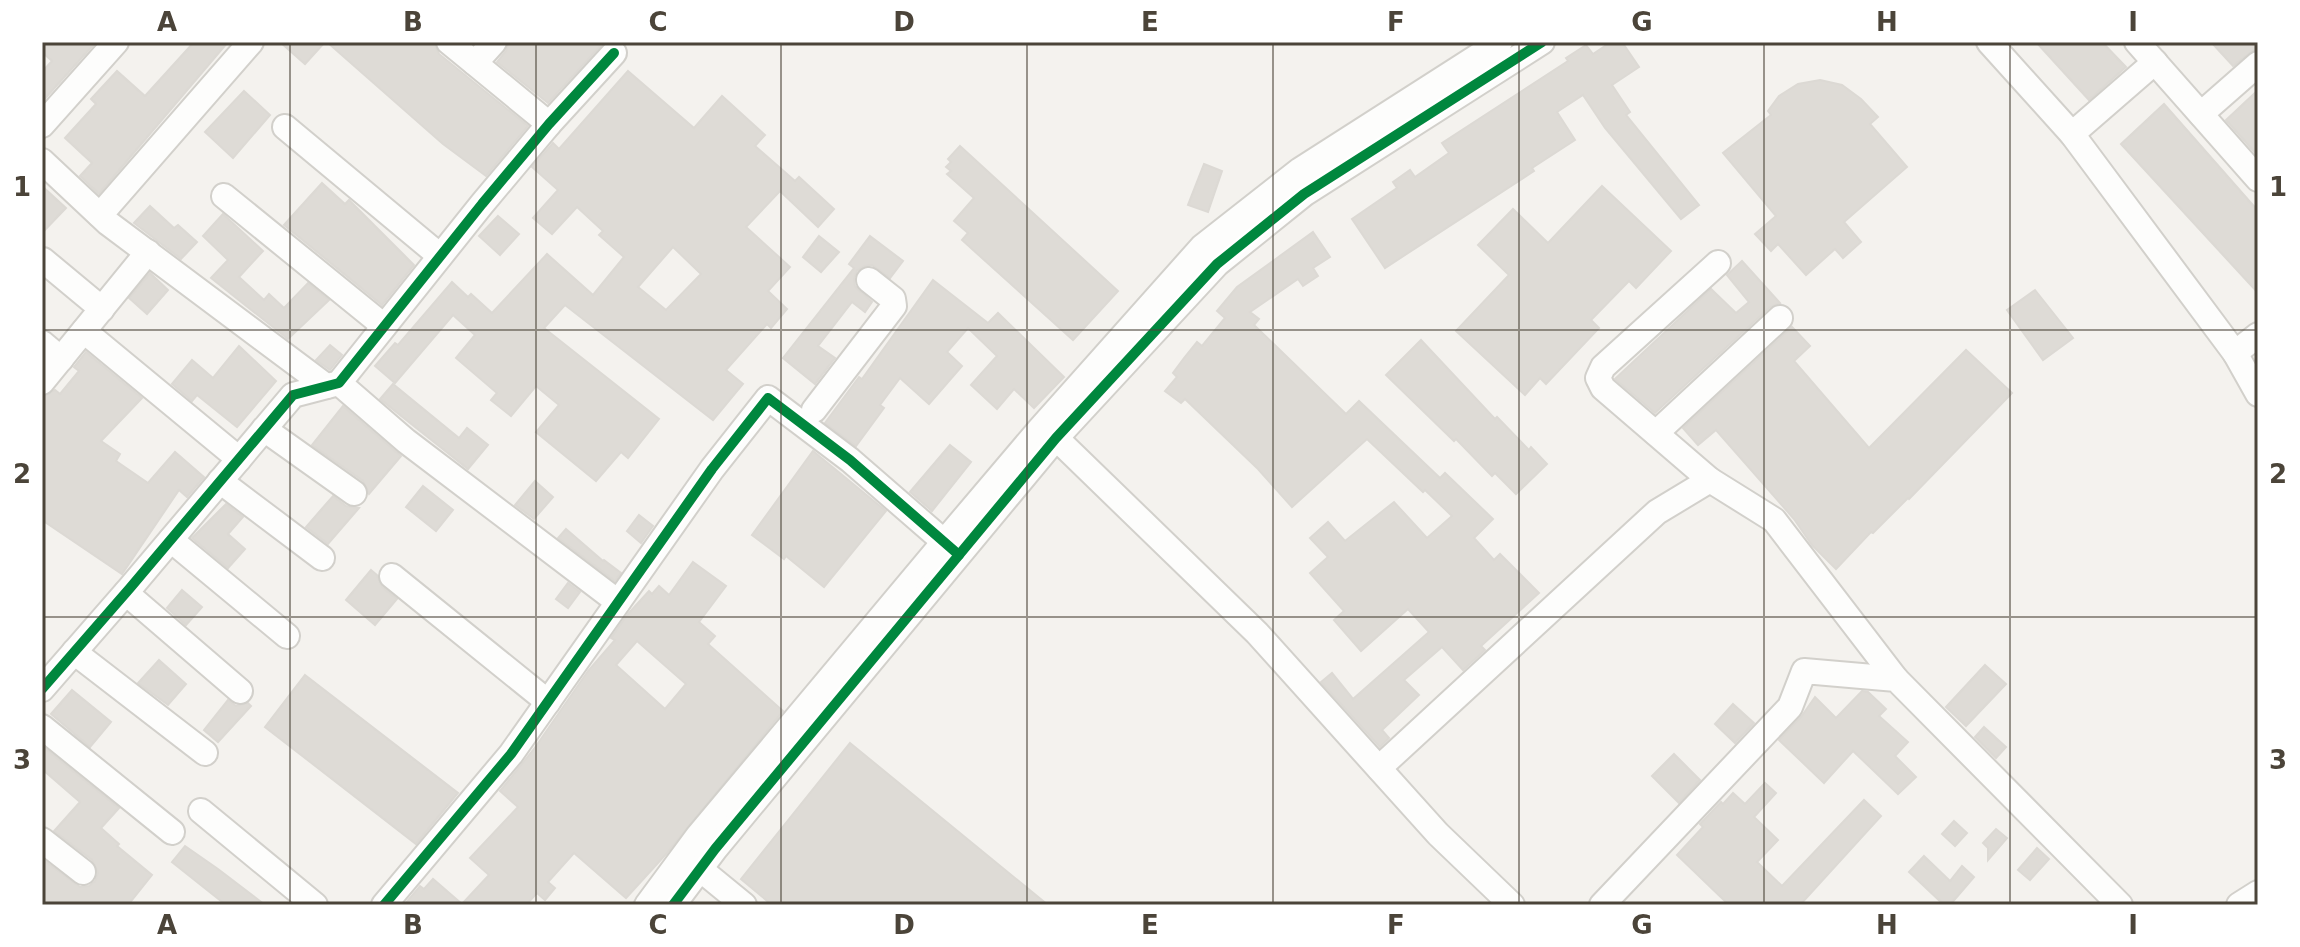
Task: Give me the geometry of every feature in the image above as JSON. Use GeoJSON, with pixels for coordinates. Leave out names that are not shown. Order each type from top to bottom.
{"type":"FeatureCollection","features":[{"type":"Feature","properties":{"kind":"street"},"geometry":{"type":"LineString","coordinates":[[42,125],[116,42]]}},
{"type":"Feature","properties":{"kind":"street"},"geometry":{"type":"LineString","coordinates":[[100,215],[251,42]]}},
{"type":"Feature","properties":{"kind":"street"},"geometry":{"type":"LineString","coordinates":[[449,42],[549,124]]}},
{"type":"Feature","properties":{"kind":"street"},"geometry":{"type":"LineString","coordinates":[[475,63],[494,42]]}},
{"type":"Feature","properties":{"kind":"street"},"geometry":{"type":"LineString","coordinates":[[673,905],[952,548],[1039,430],[1202,247],[1300,170],[1500,42]]}},
{"type":"Feature","properties":{"kind":"street"},"geometry":{"type":"LineString","coordinates":[[647,905],[698,836],[952,548],[1217,264],[1304,194],[1542,42]]}},
{"type":"Feature","properties":{"kind":"street"},"geometry":{"type":"LineString","coordinates":[[1989,42],[2072,134],[2235,353],[2257,389]]}},
{"type":"Feature","properties":{"kind":"street"},"geometry":{"type":"LineString","coordinates":[[2137,42],[2258,179]]}},
{"type":"Feature","properties":{"kind":"street"},"geometry":{"type":"LineString","coordinates":[[42,689],[293,395],[332,384],[384,326],[549,124],[614,53]]}},
{"type":"Feature","properties":{"kind":"street"},"geometry":{"type":"LineString","coordinates":[[2072,134],[2155,62]]}},
{"type":"Feature","properties":{"kind":"street"},"geometry":{"type":"LineString","coordinates":[[2201,114],[2258,64]]}},
{"type":"Feature","properties":{"kind":"street"},"geometry":{"type":"LineString","coordinates":[[285,127],[440,256]]}},
{"type":"Feature","properties":{"kind":"street"},"geometry":{"type":"LineString","coordinates":[[42,161],[100,215],[148,252],[332,384],[618,602]]}},
{"type":"Feature","properties":{"kind":"street"},"geometry":{"type":"LineString","coordinates":[[224,196],[384,326]]}},
{"type":"Feature","properties":{"kind":"street"},"geometry":{"type":"LineString","coordinates":[[42,382],[148,252]]}},
{"type":"Feature","properties":{"kind":"street"},"geometry":{"type":"LineString","coordinates":[[43,260],[102,309]]}},
{"type":"Feature","properties":{"kind":"street"},"geometry":{"type":"LineString","coordinates":[[1718,263],[1603,367],[1598,378],[1603,388],[1710,480],[1774,520],[1896,679],[2120,905]]}},
{"type":"Feature","properties":{"kind":"street"},"geometry":{"type":"LineString","coordinates":[[808,418],[894,306],[893,299],[869,280]]}},
{"type":"Feature","properties":{"kind":"street"},"geometry":{"type":"LineString","coordinates":[[1656,433],[1780,318]]}},
{"type":"Feature","properties":{"kind":"street"},"geometry":{"type":"LineString","coordinates":[[84,331],[239,459]]}},
{"type":"Feature","properties":{"kind":"street"},"geometry":{"type":"LineString","coordinates":[[2235,353],[2258,335]]}},
{"type":"Feature","properties":{"kind":"street"},"geometry":{"type":"LineString","coordinates":[[42,343],[61,359]]}},
{"type":"Feature","properties":{"kind":"street"},"geometry":{"type":"LineString","coordinates":[[384,905],[511,754],[712,469],[768,398],[808,418],[850,460],[952,548]]}},
{"type":"Feature","properties":{"kind":"street"},"geometry":{"type":"LineString","coordinates":[[264,429],[354,493]]}},
{"type":"Feature","properties":{"kind":"street"},"geometry":{"type":"LineString","coordinates":[[1056,438],[1257,633],[1438,834],[1512,905]]}},
{"type":"Feature","properties":{"kind":"street"},"geometry":{"type":"LineString","coordinates":[[1379,768],[1657,512],[1710,480]]}},
{"type":"Feature","properties":{"kind":"street"},"geometry":{"type":"LineString","coordinates":[[220,481],[322,558]]}},
{"type":"Feature","properties":{"kind":"street"},"geometry":{"type":"LineString","coordinates":[[171,540],[287,636]]}},
{"type":"Feature","properties":{"kind":"street"},"geometry":{"type":"LineString","coordinates":[[392,576],[548,702]]}},
{"type":"Feature","properties":{"kind":"street"},"geometry":{"type":"LineString","coordinates":[[126,593],[240,691]]}},
{"type":"Feature","properties":{"kind":"street"},"geometry":{"type":"LineString","coordinates":[[74,652],[205,753]]}},
{"type":"Feature","properties":{"kind":"street"},"geometry":{"type":"LineString","coordinates":[[1602,905],[1790,707],[1804,671],[1896,679]]}},
{"type":"Feature","properties":{"kind":"street"},"geometry":{"type":"LineString","coordinates":[[42,727],[172,832]]}},
{"type":"Feature","properties":{"kind":"street"},"geometry":{"type":"LineString","coordinates":[[201,811],[315,905]]}},
{"type":"Feature","properties":{"kind":"street"},"geometry":{"type":"LineString","coordinates":[[42,840],[83,872]]}},
{"type":"Feature","properties":{"kind":"street"},"geometry":{"type":"LineString","coordinates":[[700,869],[744,905]]}},
{"type":"Feature","properties":{"kind":"street"},"geometry":{"type":"LineString","coordinates":[[2239,905],[2258,893]]}},
{"type":"Feature","properties":{"kind":"building"},"geometry":{"type":"Polygon","coordinates":[[[42,42],[96,42],[42,102],[42,72],[52,61],[42,52],[42,42]]]}},
{"type":"Feature","properties":{"kind":"building"},"geometry":{"type":"Polygon","coordinates":[[[194,42],[228,42],[99,194],[80,176],[92,163],[65,138],[96,104],[91,99],[117,71],[145,96],[194,42]]]}},
{"type":"Feature","properties":{"kind":"building"},"geometry":{"type":"Polygon","coordinates":[[[280,42],[325,42],[305,64],[280,42]]]}},
{"type":"Feature","properties":{"kind":"building"},"geometry":{"type":"Polygon","coordinates":[[[327,42],[434,42],[439,54],[528,126],[486,176],[443,144],[327,42]]]}},
{"type":"Feature","properties":{"kind":"building"},"geometry":{"type":"Polygon","coordinates":[[[509,42],[604,42],[548,103],[497,62],[509,42]]]}},
{"type":"Feature","properties":{"kind":"building"},"geometry":{"type":"Polygon","coordinates":[[[1611,42],[1622,42],[1639,67],[1612,85],[1630,112],[1626,115],[1699,205],[1681,219],[1605,128],[1583,95],[1557,112],[1575,140],[1532,168],[1534,171],[1385,268],[1352,219],[1397,188],[1393,182],[1410,170],[1415,177],[1449,153],[1442,143],[1568,61],[1566,58],[1586,45],[1593,54],[1611,42]]]}},
{"type":"Feature","properties":{"kind":"building"},"geometry":{"type":"Polygon","coordinates":[[[2036,42],[2102,42],[2126,67],[2089,100],[2036,42]]]}},
{"type":"Feature","properties":{"kind":"building"},"geometry":{"type":"Polygon","coordinates":[[[2211,42],[2258,42],[2258,47],[2233,66],[2211,42]]]}},
{"type":"Feature","properties":{"kind":"building"},"geometry":{"type":"Polygon","coordinates":[[[628,71],[694,128],[722,96],[765,135],[755,146],[795,181],[799,177],[834,209],[818,227],[780,191],[746,227],[790,267],[768,291],[787,309],[771,328],[767,324],[726,370],[743,384],[713,420],[565,305],[544,328],[659,419],[628,458],[621,452],[596,481],[536,432],[559,405],[536,386],[511,416],[491,400],[497,393],[456,358],[475,335],[453,315],[395,383],[375,366],[395,343],[398,345],[452,282],[492,313],[547,254],[593,295],[624,257],[599,235],[603,231],[577,207],[552,234],[533,218],[558,190],[532,167],[553,143],[559,149],[628,71]],[[673,247],[638,287],[666,310],[701,274],[673,247]]]}},
{"type":"Feature","properties":{"kind":"building"},"geometry":{"type":"Polygon","coordinates":[[[1820,80],[1842,85],[1861,99],[1878,117],[1870,124],[1907,167],[1844,222],[1861,242],[1843,258],[1835,249],[1806,275],[1778,244],[1771,251],[1755,234],[1776,216],[1723,153],[1771,115],[1768,111],[1779,96],[1798,84],[1820,80]]]}},
{"type":"Feature","properties":{"kind":"building"},"geometry":{"type":"Polygon","coordinates":[[[2258,90],[2258,156],[2226,120],[2258,90]]]}},
{"type":"Feature","properties":{"kind":"building"},"geometry":{"type":"Polygon","coordinates":[[[244,91],[270,115],[233,158],[205,132],[244,91]]]}},
{"type":"Feature","properties":{"kind":"building"},"geometry":{"type":"Polygon","coordinates":[[[2164,104],[2258,211],[2258,293],[2121,144],[2164,104]]]}},
{"type":"Feature","properties":{"kind":"building"},"geometry":{"type":"Polygon","coordinates":[[[960,146],[1118,291],[1073,340],[962,240],[968,233],[954,221],[974,198],[947,174],[951,171],[946,167],[951,162],[948,159],[960,146]]]}},
{"type":"Feature","properties":{"kind":"building"},"geometry":{"type":"Polygon","coordinates":[[[1204,164],[1222,171],[1208,212],[1188,205],[1204,164]]]}},
{"type":"Feature","properties":{"kind":"building"},"geometry":{"type":"Polygon","coordinates":[[[322,183],[345,204],[349,200],[414,265],[382,305],[284,225],[322,183]]]}},
{"type":"Feature","properties":{"kind":"building"},"geometry":{"type":"Polygon","coordinates":[[[42,186],[66,208],[42,233],[42,186]]]}},
{"type":"Feature","properties":{"kind":"building"},"geometry":{"type":"Polygon","coordinates":[[[1602,186],[1671,251],[1636,288],[1629,281],[1591,320],[1599,328],[1546,384],[1540,378],[1525,395],[1456,331],[1509,275],[1478,245],[1513,209],[1548,243],[1602,186]]]}},
{"type":"Feature","properties":{"kind":"building"},"geometry":{"type":"Polygon","coordinates":[[[150,206],[174,228],[178,225],[197,242],[181,259],[134,223],[150,206]]]}},
{"type":"Feature","properties":{"kind":"building"},"geometry":{"type":"Polygon","coordinates":[[[223,214],[263,251],[239,277],[264,300],[269,294],[284,308],[308,283],[329,300],[288,339],[211,278],[228,260],[203,236],[223,214]]]}},
{"type":"Feature","properties":{"kind":"building"},"geometry":{"type":"Polygon","coordinates":[[[498,216],[519,234],[500,255],[479,236],[498,216]]]}},
{"type":"Feature","properties":{"kind":"building"},"geometry":{"type":"Polygon","coordinates":[[[1313,232],[1330,257],[1313,268],[1318,276],[1303,286],[1298,279],[1250,312],[1259,319],[1254,325],[1346,414],[1359,401],[1440,478],[1445,473],[1493,519],[1474,538],[1494,560],[1500,554],[1539,593],[1481,646],[1485,650],[1463,670],[1442,647],[1404,680],[1419,695],[1382,730],[1389,738],[1380,747],[1321,682],[1332,673],[1353,699],[1429,632],[1408,609],[1361,651],[1334,620],[1344,611],[1310,573],[1328,557],[1310,538],[1328,522],[1345,541],[1394,502],[1427,538],[1452,516],[1367,439],[1292,507],[1258,469],[1185,399],[1181,403],[1165,391],[1177,377],[1173,373],[1197,342],[1202,346],[1225,318],[1217,311],[1237,287],[1313,232]]]}},
{"type":"Feature","properties":{"kind":"building"},"geometry":{"type":"Polygon","coordinates":[[[819,236],[839,252],[821,272],[803,257],[819,236]]]}},
{"type":"Feature","properties":{"kind":"building"},"geometry":{"type":"Polygon","coordinates":[[[870,236],[903,261],[890,278],[872,265],[857,271],[855,286],[872,302],[865,312],[852,302],[818,346],[835,358],[815,384],[783,358],[854,268],[849,264],[870,236]]]}},
{"type":"Feature","properties":{"kind":"building"},"geometry":{"type":"Polygon","coordinates":[[[1742,261],[1780,303],[1770,307],[1655,413],[1615,379],[1711,289],[1736,313],[1749,302],[1727,275],[1742,261]]]}},
{"type":"Feature","properties":{"kind":"building"},"geometry":{"type":"Polygon","coordinates":[[[150,273],[168,290],[147,314],[129,298],[150,273]]]}},
{"type":"Feature","properties":{"kind":"building"},"geometry":{"type":"Polygon","coordinates":[[[933,280],[988,323],[998,313],[1064,377],[1034,408],[1014,389],[997,409],[971,385],[997,356],[968,328],[947,352],[962,366],[929,404],[900,378],[880,405],[884,408],[856,446],[825,423],[859,377],[862,379],[933,280]]]}},
{"type":"Feature","properties":{"kind":"building"},"geometry":{"type":"Polygon","coordinates":[[[2035,290],[2073,338],[2043,360],[2007,310],[2035,290]]]}},
{"type":"Feature","properties":{"kind":"building"},"geometry":{"type":"Polygon","coordinates":[[[1792,327],[1810,346],[1794,361],[1869,448],[1966,350],[2012,393],[1836,569],[1812,545],[1794,519],[1716,430],[1698,445],[1683,428],[1792,327]]]}},
{"type":"Feature","properties":{"kind":"building"},"geometry":{"type":"Polygon","coordinates":[[[1421,340],[1495,419],[1497,417],[1547,464],[1516,494],[1495,473],[1492,476],[1386,375],[1421,340]]]}},
{"type":"Feature","properties":{"kind":"building"},"geometry":{"type":"Polygon","coordinates":[[[330,345],[342,355],[330,370],[316,360],[330,345]]]}},
{"type":"Feature","properties":{"kind":"building"},"geometry":{"type":"Polygon","coordinates":[[[239,346],[276,381],[237,427],[197,395],[192,401],[172,384],[192,360],[213,378],[239,346]]]}},
{"type":"Feature","properties":{"kind":"building"},"geometry":{"type":"Polygon","coordinates":[[[86,352],[142,398],[101,441],[120,454],[116,461],[148,483],[175,452],[204,477],[187,497],[179,490],[122,574],[42,520],[42,397],[55,390],[60,394],[79,371],[74,367],[86,352]]]}},
{"type":"Feature","properties":{"kind":"building"},"geometry":{"type":"Polygon","coordinates":[[[393,384],[459,438],[467,428],[488,445],[468,469],[380,399],[393,384]]]}},
{"type":"Feature","properties":{"kind":"building"},"geometry":{"type":"Polygon","coordinates":[[[343,406],[401,456],[369,494],[363,481],[312,445],[343,406]]]}},
{"type":"Feature","properties":{"kind":"building"},"geometry":{"type":"Polygon","coordinates":[[[950,445],[971,462],[932,511],[910,492],[950,445]]]}},
{"type":"Feature","properties":{"kind":"building"},"geometry":{"type":"Polygon","coordinates":[[[813,451],[886,511],[824,587],[786,556],[784,559],[752,535],[813,451]]]}},
{"type":"Feature","properties":{"kind":"building"},"geometry":{"type":"Polygon","coordinates":[[[535,481],[553,497],[534,519],[515,505],[535,481]]]}},
{"type":"Feature","properties":{"kind":"building"},"geometry":{"type":"Polygon","coordinates":[[[423,486],[453,510],[436,531],[406,507],[423,486]]]}},
{"type":"Feature","properties":{"kind":"building"},"geometry":{"type":"Polygon","coordinates":[[[333,496],[346,506],[359,508],[328,544],[306,527],[333,496]]]}},
{"type":"Feature","properties":{"kind":"building"},"geometry":{"type":"Polygon","coordinates":[[[226,504],[243,517],[228,534],[245,549],[228,568],[192,538],[226,504]]]}},
{"type":"Feature","properties":{"kind":"building"},"geometry":{"type":"Polygon","coordinates":[[[639,515],[653,526],[641,543],[627,531],[639,515]]]}},
{"type":"Feature","properties":{"kind":"building"},"geometry":{"type":"Polygon","coordinates":[[[566,529],[621,573],[615,581],[558,538],[566,529]]]}},
{"type":"Feature","properties":{"kind":"building"},"geometry":{"type":"Polygon","coordinates":[[[693,562],[726,586],[699,622],[715,636],[708,644],[783,711],[667,853],[626,898],[574,853],[548,882],[555,888],[545,900],[537,893],[526,905],[404,905],[420,886],[424,889],[433,879],[462,904],[489,875],[470,858],[518,807],[500,791],[534,749],[588,671],[615,640],[611,638],[628,614],[649,591],[652,594],[659,586],[669,595],[693,562]],[[637,641],[616,665],[665,709],[686,684],[637,641]]]}},
{"type":"Feature","properties":{"kind":"building"},"geometry":{"type":"Polygon","coordinates":[[[371,570],[382,587],[397,599],[375,625],[346,600],[371,570]]]}},
{"type":"Feature","properties":{"kind":"building"},"geometry":{"type":"Polygon","coordinates":[[[568,583],[580,592],[568,608],[556,599],[568,583]]]}},
{"type":"Feature","properties":{"kind":"building"},"geometry":{"type":"Polygon","coordinates":[[[182,590],[202,607],[186,625],[167,608],[182,590]]]}},
{"type":"Feature","properties":{"kind":"building"},"geometry":{"type":"Polygon","coordinates":[[[159,660],[186,684],[168,705],[138,683],[159,660]]]}},
{"type":"Feature","properties":{"kind":"building"},"geometry":{"type":"Polygon","coordinates":[[[1985,665],[2006,684],[1966,726],[1946,707],[1985,665]]]}},
{"type":"Feature","properties":{"kind":"building"},"geometry":{"type":"Polygon","coordinates":[[[305,675],[458,793],[416,844],[265,727],[305,675]]]}},
{"type":"Feature","properties":{"kind":"building"},"geometry":{"type":"Polygon","coordinates":[[[72,690],[111,722],[90,747],[51,714],[72,690]]]}},
{"type":"Feature","properties":{"kind":"building"},"geometry":{"type":"Polygon","coordinates":[[[1862,691],[1868,692],[1886,709],[1879,716],[1908,742],[1895,756],[1916,777],[1898,794],[1853,751],[1824,783],[1779,740],[1815,697],[1836,718],[1862,691]]]}},
{"type":"Feature","properties":{"kind":"building"},"geometry":{"type":"Polygon","coordinates":[[[228,700],[236,706],[248,703],[251,706],[218,742],[204,730],[228,700]]]}},
{"type":"Feature","properties":{"kind":"building"},"geometry":{"type":"Polygon","coordinates":[[[1733,704],[1754,723],[1735,743],[1715,724],[1733,704]]]}},
{"type":"Feature","properties":{"kind":"building"},"geometry":{"type":"Polygon","coordinates":[[[1984,727],[2006,747],[1996,758],[1975,737],[1984,727]]]}},
{"type":"Feature","properties":{"kind":"building"},"geometry":{"type":"Polygon","coordinates":[[[850,743],[1048,905],[772,905],[741,879],[850,743]]]}},
{"type":"Feature","properties":{"kind":"building"},"geometry":{"type":"Polygon","coordinates":[[[42,746],[119,808],[101,828],[152,875],[128,905],[51,905],[42,898],[42,859],[80,887],[89,886],[98,873],[92,860],[54,831],[80,802],[42,769],[42,746]]]}},
{"type":"Feature","properties":{"kind":"building"},"geometry":{"type":"Polygon","coordinates":[[[1674,754],[1700,780],[1679,803],[1652,776],[1674,754]]]}},
{"type":"Feature","properties":{"kind":"building"},"geometry":{"type":"Polygon","coordinates":[[[1765,783],[1776,793],[1754,817],[1778,840],[1757,862],[1782,886],[1864,800],[1881,816],[1800,905],[1729,905],[1677,855],[1721,802],[1723,804],[1733,793],[1745,804],[1765,783]]]}},
{"type":"Feature","properties":{"kind":"building"},"geometry":{"type":"Polygon","coordinates":[[[1954,821],[1967,833],[1955,846],[1942,834],[1954,821]]]}},
{"type":"Feature","properties":{"kind":"building"},"geometry":{"type":"Polygon","coordinates":[[[1996,829],[2007,838],[1988,860],[1988,848],[1983,843],[1996,829]]]}},
{"type":"Feature","properties":{"kind":"building"},"geometry":{"type":"Polygon","coordinates":[[[185,846],[265,905],[226,905],[172,862],[185,846]]]}},
{"type":"Feature","properties":{"kind":"building"},"geometry":{"type":"Polygon","coordinates":[[[2037,848],[2049,859],[2030,880],[2018,870],[2037,848]]]}},
{"type":"Feature","properties":{"kind":"building"},"geometry":{"type":"Polygon","coordinates":[[[1924,856],[1950,881],[1962,866],[1974,877],[1950,905],[1944,905],[1909,872],[1924,856]]]}},
{"type":"Feature","properties":{"kind":"cycle path"},"geometry":{"type":"LineString","coordinates":[[673,905],[715,849],[1056,438],[1217,264],[1304,194],[1542,42]]}},
{"type":"Feature","properties":{"kind":"cycle path"},"geometry":{"type":"LineString","coordinates":[[42,689],[293,395],[339,383],[482,204],[614,53]]}},
{"type":"Feature","properties":{"kind":"cycle path"},"geometry":{"type":"LineString","coordinates":[[384,905],[511,754],[712,469],[768,398],[850,460],[959,555]]}}]}
